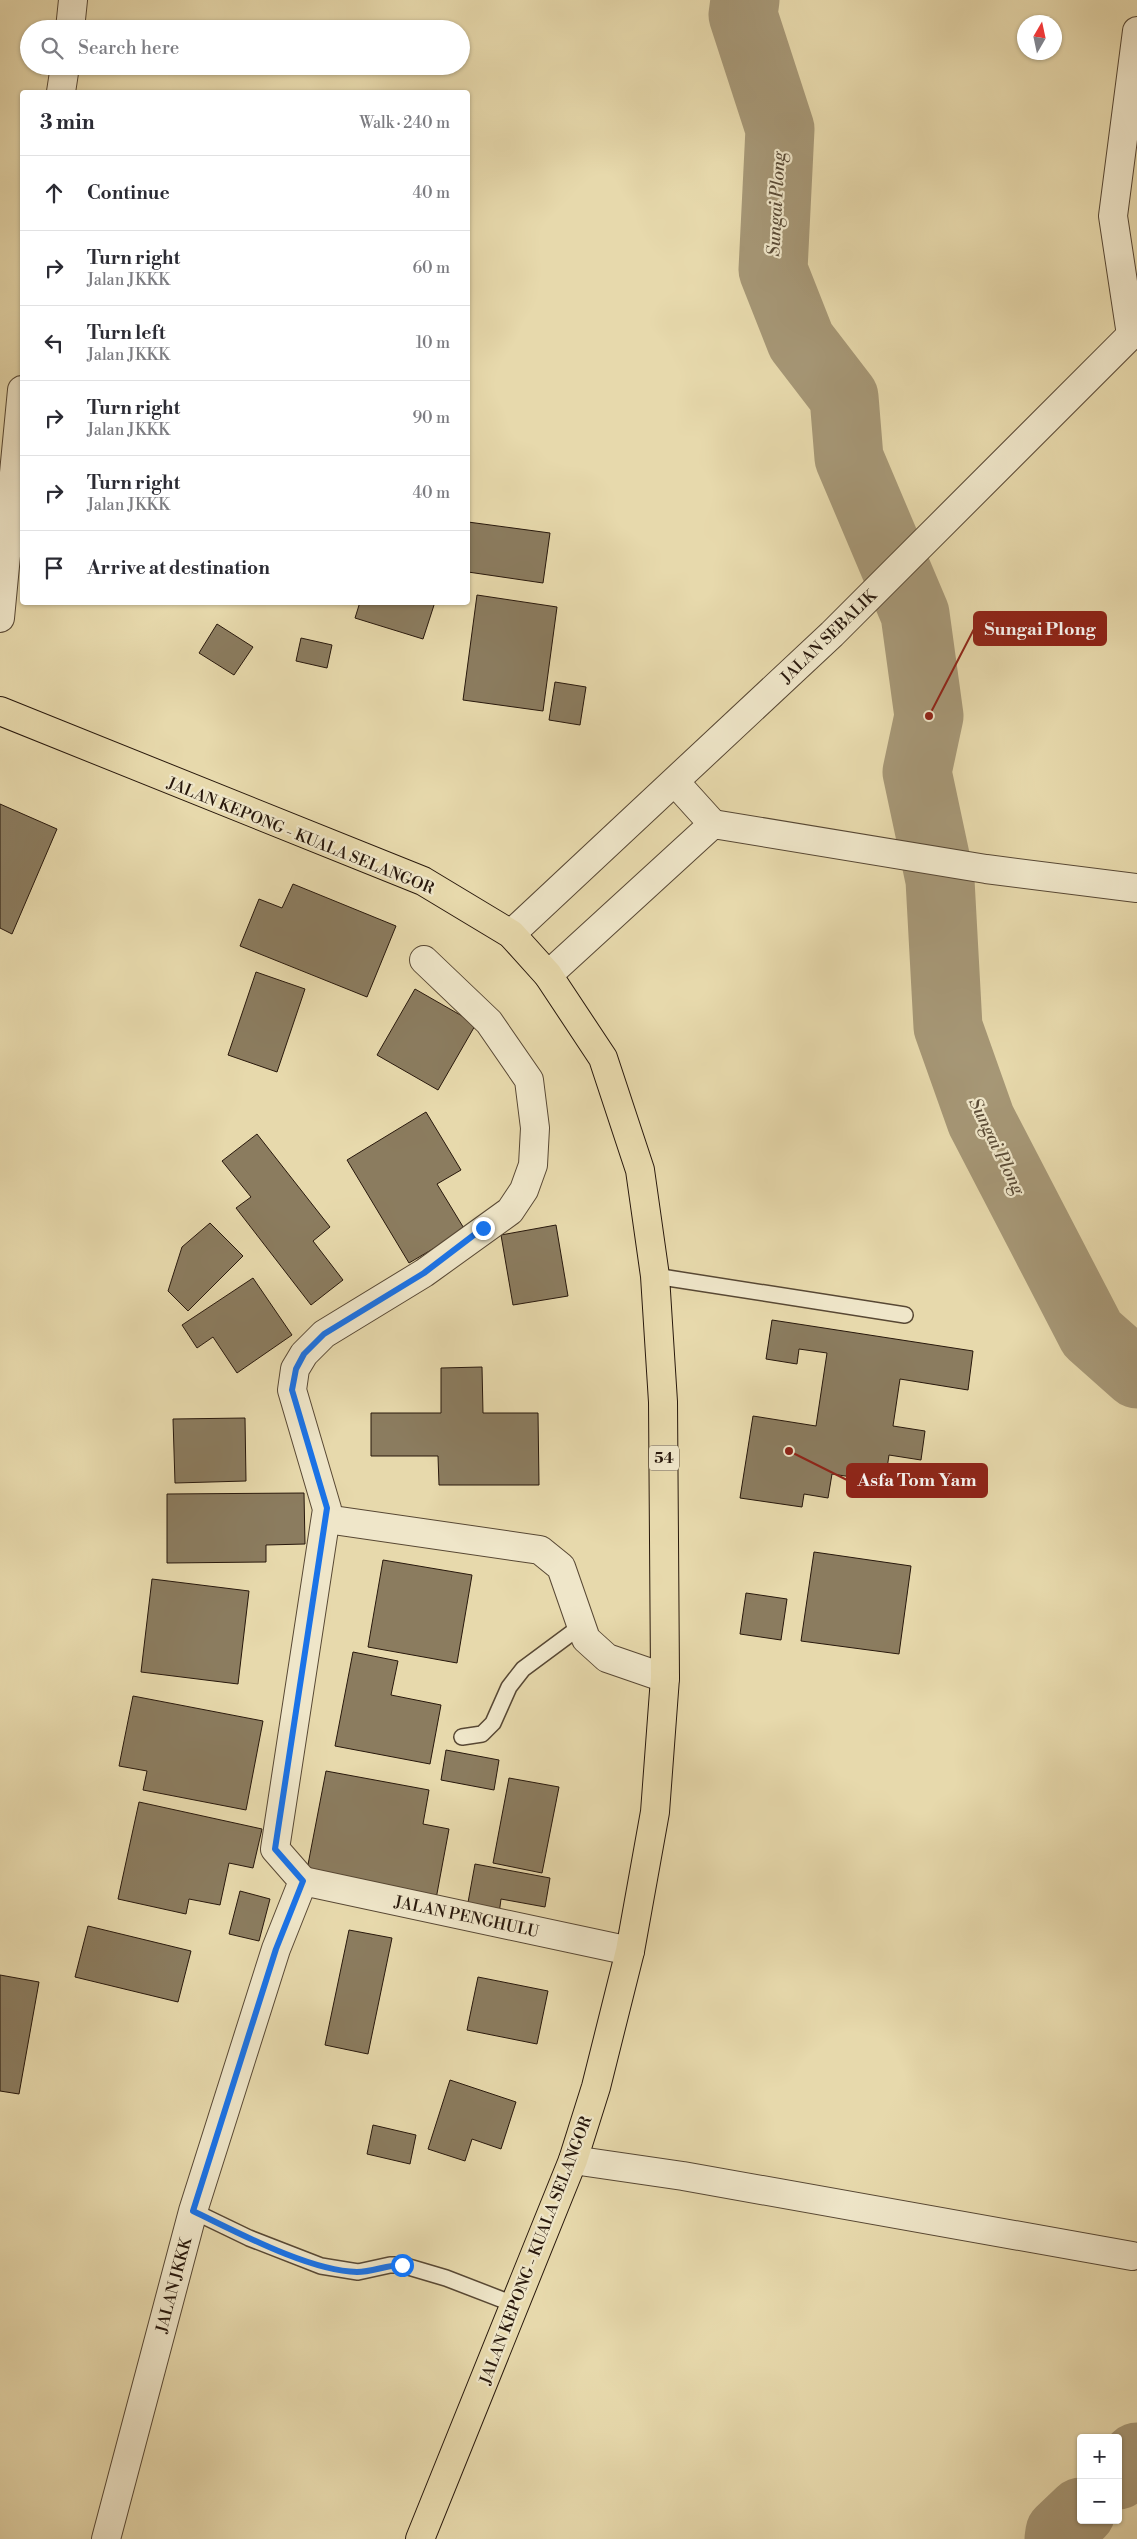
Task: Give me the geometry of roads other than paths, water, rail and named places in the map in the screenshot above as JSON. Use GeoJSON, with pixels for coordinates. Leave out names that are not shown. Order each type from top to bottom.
{"type":"FeatureCollection","features":[{"type":"Feature","properties":{"kind":"highway","name":"JALAN KEPONG - KUALA SELANGOR"},"geometry":{"type":"LineString","coordinates":[[0,711],[423,881],[511,934],[548,975],[603,1058],[640,1170],[655,1276],[663,1402],[664,1678],[655,1812],[630,1951],[596,2087],[573,2160],[420,2539]]}},
{"type":"Feature","properties":{"kind":"street"},"geometry":{"type":"LineString","coordinates":[[71,20],[73,0]]}},
{"type":"Feature","properties":{"kind":"street"},"geometry":{"type":"LineString","coordinates":[[1134,332],[1113,216],[1137,31]]}},
{"type":"Feature","properties":{"kind":"street"},"geometry":{"type":"LineString","coordinates":[[61,90],[64,75]]}},
{"type":"Feature","properties":{"kind":"street","name":"JALAN SEBALIK"},"geometry":{"type":"LineString","coordinates":[[511,934],[832,634],[1134,332]]}},
{"type":"Feature","properties":{"kind":"street"},"geometry":{"type":"LineString","coordinates":[[0,618],[20,411]]}},
{"type":"Feature","properties":{"kind":"street"},"geometry":{"type":"LineString","coordinates":[[675,782],[713,824],[986,869],[1137,888]]}},
{"type":"Feature","properties":{"kind":"street"},"geometry":{"type":"LineString","coordinates":[[548,975],[713,824]]}},
{"type":"Feature","properties":{"kind":"street"},"geometry":{"type":"LineString","coordinates":[[303,1881],[275,1849],[326,1519],[325,1497],[292,1390],[296,1369],[304,1354],[324,1334],[424,1273],[510,1211],[524,1190],[533,1166],[535,1128],[529,1080],[489,1022],[424,960]]}},
{"type":"Feature","properties":{"kind":"street"},"geometry":{"type":"LineString","coordinates":[[326,1519],[540,1550],[561,1566],[586,1639],[607,1658],[664,1678]]}},
{"type":"Feature","properties":{"kind":"street","name":"JALAN PENGHULU"},"geometry":{"type":"LineString","coordinates":[[303,1881],[630,1951]]}},
{"type":"Feature","properties":{"kind":"street","name":"JALAN JKKK"},"geometry":{"type":"LineString","coordinates":[[106,2539],[193,2211],[276,1949],[303,1881]]}},
{"type":"Feature","properties":{"kind":"street"},"geometry":{"type":"LineString","coordinates":[[573,2160],[683,2176],[1132,2256]]}},
{"type":"Feature","properties":{"kind":"lane"},"geometry":{"type":"LineString","coordinates":[[655,1276],[905,1315]]}},
{"type":"Feature","properties":{"kind":"lane"},"geometry":{"type":"LineString","coordinates":[[462,1737],[482,1734],[493,1723],[509,1687],[524,1669],[581,1626]]}},
{"type":"Feature","properties":{"kind":"lane"},"geometry":{"type":"LineString","coordinates":[[193,2211],[249,2238],[321,2266],[358,2272],[390,2265],[402,2265],[446,2278],[516,2305]]}},
{"type":"Feature","properties":{"kind":"waterway","name":"Sungai Plong"},"geometry":{"type":"LineString","coordinates":[[745,0],[743,15],[780,129],[773,270],[801,341],[844,397],[849,458],[915,614],[929,716],[917,772],[940,880],[948,1027],[981,1120],[1092,1334],[1137,1374]]}},
{"type":"Feature","properties":{"kind":"waterway","name":"Sungai Plong"},"geometry":{"type":"LineString","coordinates":[[1122,2471],[1137,2457]]}},
{"type":"Feature","properties":{"kind":"waterway","name":"Sungai Plong"},"geometry":{"type":"LineString","coordinates":[[1059,2539],[1060,2532],[1077,2516]]}},
{"type":"Feature","properties":{"kind":"place","name":"Sungai Plong"},"geometry":{"type":"Point","coordinates":[929,716]}},
{"type":"Feature","properties":{"kind":"place","name":"Asfa Tom Yam"},"geometry":{"type":"Point","coordinates":[789,1451]}}]}
